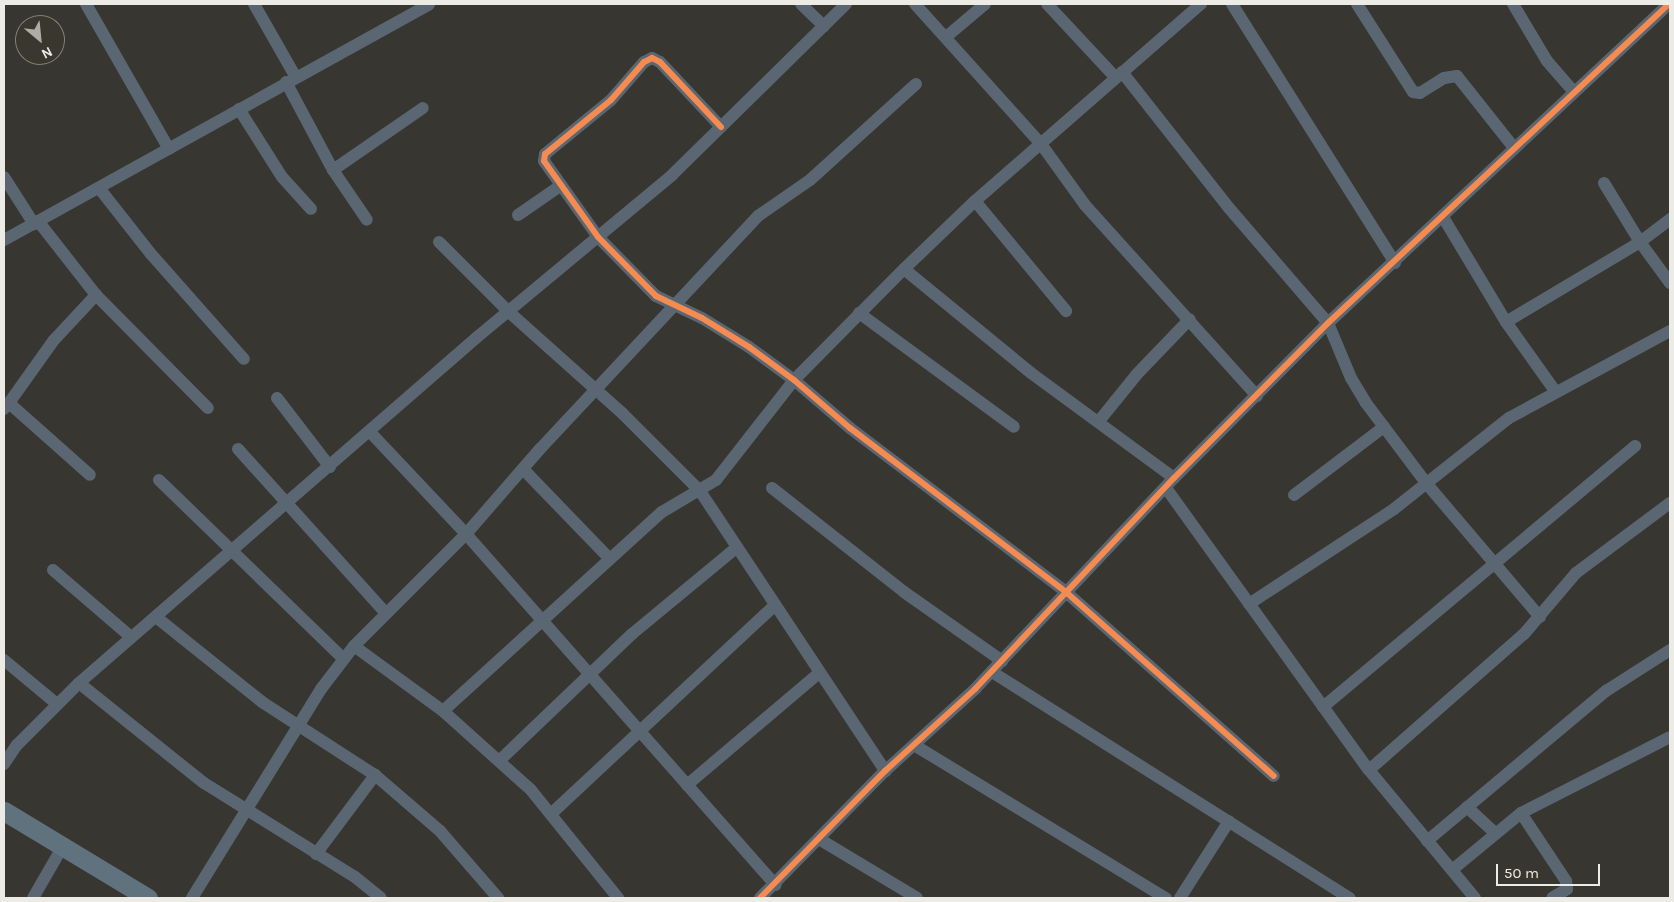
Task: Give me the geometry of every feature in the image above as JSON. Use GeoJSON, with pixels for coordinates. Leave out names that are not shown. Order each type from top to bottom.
{"type":"FeatureCollection","features":[{"type":"Feature","properties":{"kind":"main road"},"geometry":{"type":"LineString","coordinates":[[4,812],[148,898]]}},
{"type":"Feature","properties":{"kind":"street"},"geometry":{"type":"LineString","coordinates":[[86,4],[169,149]]}},
{"type":"Feature","properties":{"kind":"street"},"geometry":{"type":"LineString","coordinates":[[254,4],[334,170],[367,220]]}},
{"type":"Feature","properties":{"kind":"street"},"geometry":{"type":"LineString","coordinates":[[801,4],[824,26]]}},
{"type":"Feature","properties":{"kind":"street"},"geometry":{"type":"LineString","coordinates":[[4,764],[56,704],[131,637],[509,312],[672,175],[846,4]]}},
{"type":"Feature","properties":{"kind":"street"},"geometry":{"type":"LineString","coordinates":[[916,4],[1041,144],[1085,205],[1190,319],[1257,396]]}},
{"type":"Feature","properties":{"kind":"street"},"geometry":{"type":"LineString","coordinates":[[946,37],[985,4]]}},
{"type":"Feature","properties":{"kind":"street"},"geometry":{"type":"LineString","coordinates":[[443,711],[674,503],[700,491],[722,474],[794,380],[859,313],[975,201],[1201,4]]}},
{"type":"Feature","properties":{"kind":"street"},"geometry":{"type":"LineString","coordinates":[[1232,4],[1395,263]]}},
{"type":"Feature","properties":{"kind":"street"},"geometry":{"type":"LineString","coordinates":[[1357,4],[1413,92],[1420,93],[1444,78],[1457,76],[1514,148]]}},
{"type":"Feature","properties":{"kind":"street"},"geometry":{"type":"LineString","coordinates":[[1512,4],[1546,61],[1574,91]]}},
{"type":"Feature","properties":{"kind":"street"},"geometry":{"type":"LineString","coordinates":[[760,898],[775,885],[885,771],[992,672],[1174,478],[1328,323],[1395,263],[1574,91],[1669,4]]}},
{"type":"Feature","properties":{"kind":"street"},"geometry":{"type":"LineString","coordinates":[[4,240],[422,6]]}},
{"type":"Feature","properties":{"kind":"street"},"geometry":{"type":"LineString","coordinates":[[1054,6],[1119,75],[1229,208],[1328,323],[1351,378],[1384,427],[1426,483],[1540,617]]}},
{"type":"Feature","properties":{"kind":"street"},"geometry":{"type":"LineString","coordinates":[[721,127],[660,62],[649,59],[610,100],[544,156],[548,168],[598,237],[652,292],[749,347],[794,380],[850,428],[1066,593],[1274,776]]}},
{"type":"Feature","properties":{"kind":"street"},"geometry":{"type":"LineString","coordinates":[[192,898],[298,725],[354,646],[385,612],[466,534],[523,468],[594,391],[677,306],[758,216],[821,171],[916,84]]}},
{"type":"Feature","properties":{"kind":"street"},"geometry":{"type":"LineString","coordinates":[[334,170],[423,108]]}},
{"type":"Feature","properties":{"kind":"street"},"geometry":{"type":"LineString","coordinates":[[239,109],[282,177],[311,209]]}},
{"type":"Feature","properties":{"kind":"street"},"geometry":{"type":"LineString","coordinates":[[4,177],[36,222],[96,295],[208,408]]}},
{"type":"Feature","properties":{"kind":"street"},"geometry":{"type":"LineString","coordinates":[[1604,183],[1640,242],[1670,284]]}},
{"type":"Feature","properties":{"kind":"street"},"geometry":{"type":"LineString","coordinates":[[518,215],[560,186]]}},
{"type":"Feature","properties":{"kind":"street"},"geometry":{"type":"LineString","coordinates":[[99,188],[151,254],[244,359]]}},
{"type":"Feature","properties":{"kind":"street"},"geometry":{"type":"LineString","coordinates":[[975,201],[1066,311]]}},
{"type":"Feature","properties":{"kind":"street"},"geometry":{"type":"LineString","coordinates":[[1442,217],[1506,322],[1555,391]]}},
{"type":"Feature","properties":{"kind":"street"},"geometry":{"type":"LineString","coordinates":[[1506,322],[1640,242],[1670,219]]}},
{"type":"Feature","properties":{"kind":"street"},"geometry":{"type":"LineString","coordinates":[[439,242],[509,312],[594,391],[622,413],[700,491],[818,674],[885,771]]}},
{"type":"Feature","properties":{"kind":"street"},"geometry":{"type":"LineString","coordinates":[[904,269],[1031,373],[1099,421],[1174,478]]}},
{"type":"Feature","properties":{"kind":"street"},"geometry":{"type":"LineString","coordinates":[[90,475],[6,406],[54,340],[96,295]]}},
{"type":"Feature","properties":{"kind":"street"},"geometry":{"type":"LineString","coordinates":[[859,313],[1014,427]]}},
{"type":"Feature","properties":{"kind":"street"},"geometry":{"type":"LineString","coordinates":[[1099,421],[1137,374],[1190,319]]}},
{"type":"Feature","properties":{"kind":"street"},"geometry":{"type":"LineString","coordinates":[[1249,604],[1351,539],[1426,483],[1476,441],[1555,391],[1670,331]]}},
{"type":"Feature","properties":{"kind":"street"},"geometry":{"type":"LineString","coordinates":[[277,398],[330,467]]}},
{"type":"Feature","properties":{"kind":"street"},"geometry":{"type":"LineString","coordinates":[[1294,495],[1384,427]]}},
{"type":"Feature","properties":{"kind":"street"},"geometry":{"type":"LineString","coordinates":[[370,432],[466,534],[775,885]]}},
{"type":"Feature","properties":{"kind":"street"},"geometry":{"type":"LineString","coordinates":[[1323,706],[1635,446]]}},
{"type":"Feature","properties":{"kind":"street"},"geometry":{"type":"LineString","coordinates":[[238,449],[385,612]]}},
{"type":"Feature","properties":{"kind":"street"},"geometry":{"type":"LineString","coordinates":[[523,468],[610,559]]}},
{"type":"Feature","properties":{"kind":"street"},"geometry":{"type":"LineString","coordinates":[[159,480],[344,659]]}},
{"type":"Feature","properties":{"kind":"street"},"geometry":{"type":"LineString","coordinates":[[772,488],[904,592],[1002,661]]}},
{"type":"Feature","properties":{"kind":"street"},"geometry":{"type":"LineString","coordinates":[[1166,488],[1369,770],[1475,898]]}},
{"type":"Feature","properties":{"kind":"street"},"geometry":{"type":"LineString","coordinates":[[1369,770],[1540,617],[1576,574],[1670,503]]}},
{"type":"Feature","properties":{"kind":"street"},"geometry":{"type":"LineString","coordinates":[[499,761],[681,591],[737,547]]}},
{"type":"Feature","properties":{"kind":"street"},"geometry":{"type":"LineString","coordinates":[[53,570],[131,637]]}},
{"type":"Feature","properties":{"kind":"street"},"geometry":{"type":"LineString","coordinates":[[552,813],[775,605]]}},
{"type":"Feature","properties":{"kind":"street"},"geometry":{"type":"LineString","coordinates":[[156,617],[225,674],[298,725],[375,775],[440,831],[493,897]]}},
{"type":"Feature","properties":{"kind":"street"},"geometry":{"type":"LineString","coordinates":[[354,646],[443,711],[499,761],[552,813],[618,898]]}},
{"type":"Feature","properties":{"kind":"street"},"geometry":{"type":"LineString","coordinates":[[1427,841],[1599,696],[1670,650]]}},
{"type":"Feature","properties":{"kind":"street"},"geometry":{"type":"LineString","coordinates":[[4,660],[56,704]]}},
{"type":"Feature","properties":{"kind":"street"},"geometry":{"type":"LineString","coordinates":[[992,672],[1350,898]]}},
{"type":"Feature","properties":{"kind":"street"},"geometry":{"type":"LineString","coordinates":[[687,785],[818,674]]}},
{"type":"Feature","properties":{"kind":"street"},"geometry":{"type":"LineString","coordinates":[[79,683],[152,744],[245,811],[355,877],[381,898]]}},
{"type":"Feature","properties":{"kind":"street"},"geometry":{"type":"LineString","coordinates":[[1452,870],[1494,832],[1521,813],[1670,737]]}},
{"type":"Feature","properties":{"kind":"street"},"geometry":{"type":"LineString","coordinates":[[914,745],[1166,898]]}},
{"type":"Feature","properties":{"kind":"street"},"geometry":{"type":"LineString","coordinates":[[316,854],[375,775]]}},
{"type":"Feature","properties":{"kind":"street"},"geometry":{"type":"LineString","coordinates":[[1467,807],[1494,832]]}},
{"type":"Feature","properties":{"kind":"street"},"geometry":{"type":"LineString","coordinates":[[1521,813],[1566,881],[1567,889],[1552,898]]}},
{"type":"Feature","properties":{"kind":"street"},"geometry":{"type":"LineString","coordinates":[[1180,898],[1230,821]]}},
{"type":"Feature","properties":{"kind":"street"},"geometry":{"type":"LineString","coordinates":[[819,839],[917,898]]}},
{"type":"Feature","properties":{"kind":"street"},"geometry":{"type":"LineString","coordinates":[[33,898],[63,846]]}},
{"type":"Feature","properties":{"kind":"cycle path"},"geometry":{"type":"LineString","coordinates":[[760,898],[885,771],[975,689],[1174,478],[1328,323],[1669,4]]}},
{"type":"Feature","properties":{"kind":"cycle path"},"geometry":{"type":"LineString","coordinates":[[721,127],[660,62],[652,58],[644,62],[611,100],[545,154],[544,161],[598,237],[656,296],[702,318],[749,347],[794,380],[850,428],[1067,593],[1274,776]]}}]}
